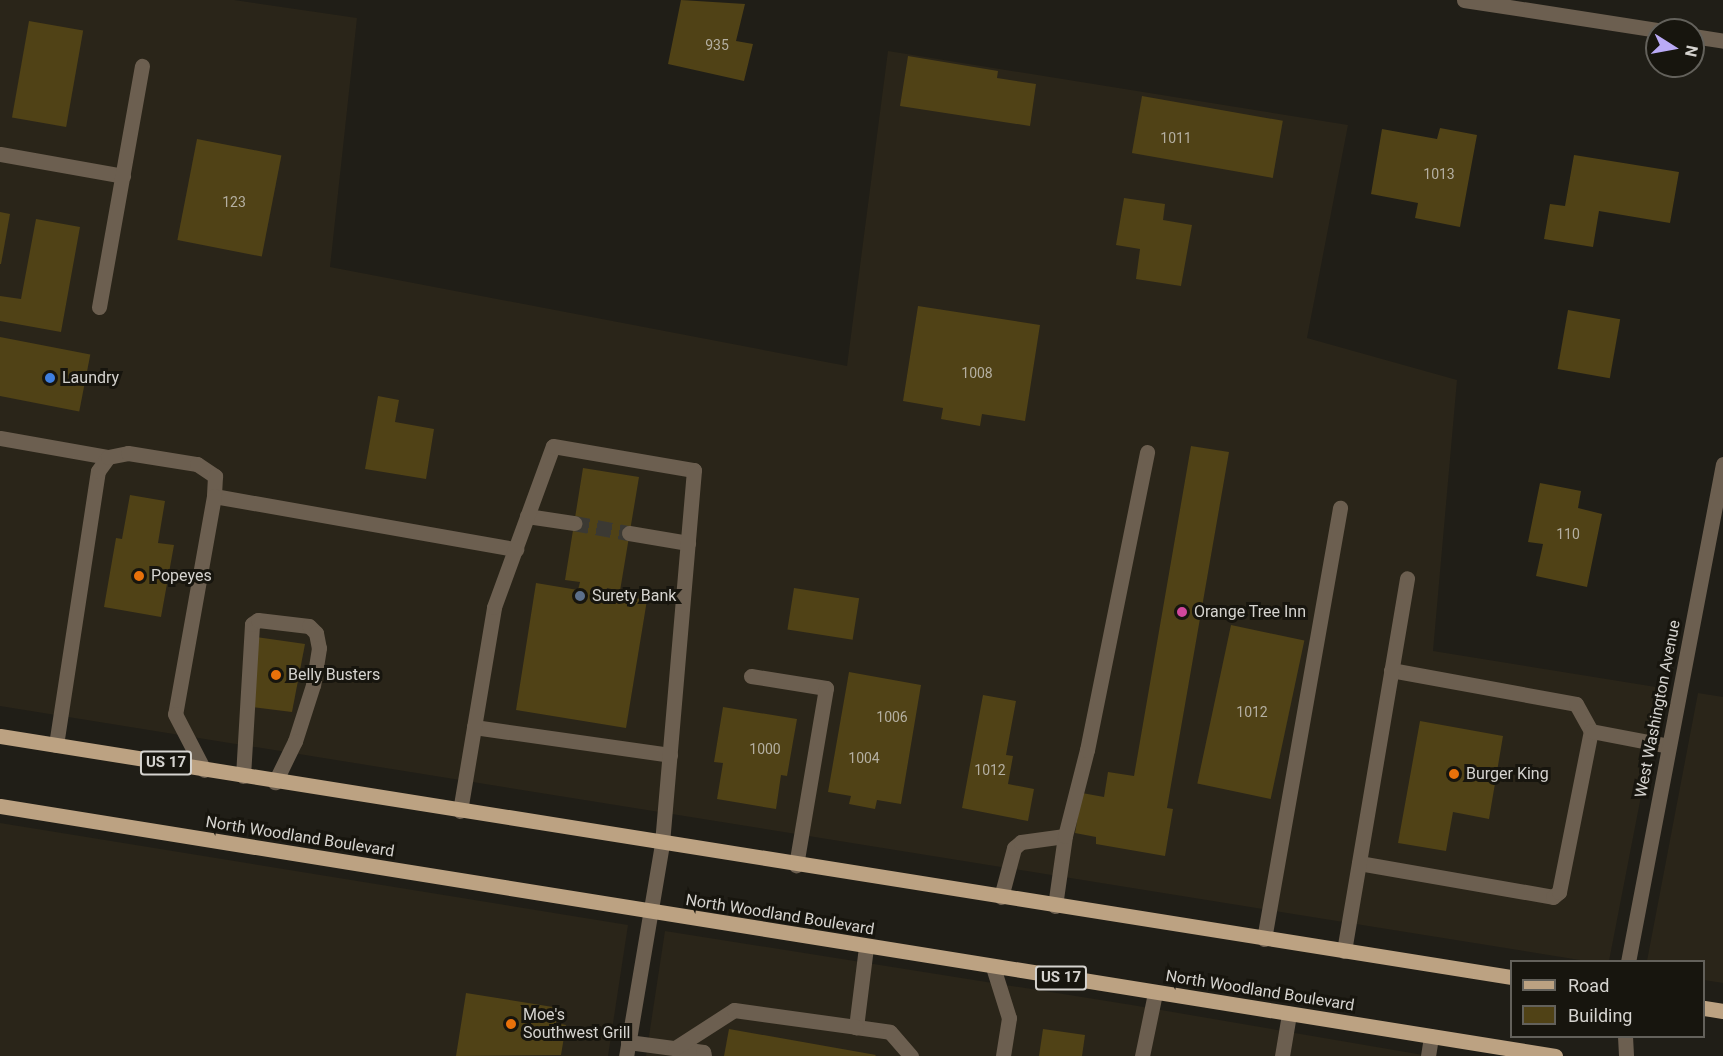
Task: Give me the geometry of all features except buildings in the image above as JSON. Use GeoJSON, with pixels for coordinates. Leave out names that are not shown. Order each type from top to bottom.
{"type":"FeatureCollection","features":[{"type":"Feature","properties":{"kind":"main road","name":"US 17"},"geometry":{"type":"LineString","coordinates":[[0,736],[662,844],[1510,977]]}},
{"type":"Feature","properties":{"kind":"main road","name":"North Woodland Boulevard"},"geometry":{"type":"LineString","coordinates":[[0,806],[1555,1056]]}},
{"type":"Feature","properties":{"kind":"main road"},"geometry":{"type":"LineString","coordinates":[[1705,1008],[1723,1011]]}},
{"type":"Feature","properties":{"kind":"street"},"geometry":{"type":"LineString","coordinates":[[1464,0],[1645,28]]}},
{"type":"Feature","properties":{"kind":"street"},"geometry":{"type":"LineString","coordinates":[[1705,38],[1723,41]]}},
{"type":"Feature","properties":{"kind":"street"},"geometry":{"type":"LineString","coordinates":[[99,307],[142,66]]}},
{"type":"Feature","properties":{"kind":"street"},"geometry":{"type":"LineString","coordinates":[[0,154],[123,176]]}},
{"type":"Feature","properties":{"kind":"street"},"geometry":{"type":"LineString","coordinates":[[0,438],[108,457],[128,453],[197,464],[215,476],[214,495],[175,714],[204,770]]}},
{"type":"Feature","properties":{"kind":"street"},"geometry":{"type":"LineString","coordinates":[[460,811],[495,607],[553,446],[694,470],[662,844],[627,1049],[675,1048],[703,1052],[704,1056]]}},
{"type":"Feature","properties":{"kind":"street"},"geometry":{"type":"LineString","coordinates":[[1055,906],[1065,836],[1087,750],[1147,452]]}},
{"type":"Feature","properties":{"kind":"street"},"geometry":{"type":"LineString","coordinates":[[56,745],[98,471],[108,457]]}},
{"type":"Feature","properties":{"kind":"street","name":"West Washington Avenue"},"geometry":{"type":"LineString","coordinates":[[1628,960],[1723,464]]}},
{"type":"Feature","properties":{"kind":"street"},"geometry":{"type":"LineString","coordinates":[[214,495],[516,549]]}},
{"type":"Feature","properties":{"kind":"street"},"geometry":{"type":"LineString","coordinates":[[1264,939],[1340,508]]}},
{"type":"Feature","properties":{"kind":"street"},"geometry":{"type":"LineString","coordinates":[[527,516],[574,523]]}},
{"type":"Feature","properties":{"kind":"street"},"geometry":{"type":"LineString","coordinates":[[629,533],[688,543]]}},
{"type":"Feature","properties":{"kind":"street"},"geometry":{"type":"LineString","coordinates":[[1344,951],[1407,578]]}},
{"type":"Feature","properties":{"kind":"street"},"geometry":{"type":"LineString","coordinates":[[243,776],[252,624],[258,620],[309,626],[316,633],[319,648],[313,685],[295,741],[275,782]]}},
{"type":"Feature","properties":{"kind":"street"},"geometry":{"type":"LineString","coordinates":[[1359,863],[1553,897],[1559,892],[1591,731],[1581,708],[1391,670]]}},
{"type":"Feature","properties":{"kind":"street"},"geometry":{"type":"LineString","coordinates":[[751,676],[826,688],[796,865]]}},
{"type":"Feature","properties":{"kind":"street"},"geometry":{"type":"LineString","coordinates":[[474,727],[669,755]]}},
{"type":"Feature","properties":{"kind":"street"},"geometry":{"type":"LineString","coordinates":[[1591,731],[1669,746]]}},
{"type":"Feature","properties":{"kind":"street"},"geometry":{"type":"LineString","coordinates":[[1001,897],[1014,848],[1021,842],[1065,836]]}},
{"type":"Feature","properties":{"kind":"street"},"geometry":{"type":"LineString","coordinates":[[856,1027],[866,947]]}},
{"type":"Feature","properties":{"kind":"street"},"geometry":{"type":"LineString","coordinates":[[993,967],[1009,1018],[1003,1056]]}},
{"type":"Feature","properties":{"kind":"street"},"geometry":{"type":"LineString","coordinates":[[1142,1056],[1155,993]]}},
{"type":"Feature","properties":{"kind":"street"},"geometry":{"type":"LineString","coordinates":[[675,1048],[734,1010],[890,1032],[911,1056]]}},
{"type":"Feature","properties":{"kind":"street"},"geometry":{"type":"LineString","coordinates":[[1282,1056],[1289,1014]]}},
{"type":"Feature","properties":{"kind":"street"},"geometry":{"type":"LineString","coordinates":[[1428,1056],[1431,1036]]}},
{"type":"Feature","properties":{"kind":"street"},"geometry":{"type":"LineString","coordinates":[[1625,1038],[1626,1056]]}},
{"type":"Feature","properties":{"kind":"shaded area"},"geometry":{"type":"Polygon","coordinates":[[[0,0],[234,0],[357,18],[330,267],[847,366],[888,51],[1348,125],[1307,338],[1457,380],[1433,651],[1662,688],[1609,960],[1580,960],[0,706],[0,0]]]}},
{"type":"Feature","properties":{"kind":"shaded area"},"geometry":{"type":"Polygon","coordinates":[[[1698,693],[1723,697],[1723,983],[1705,980],[1705,960],[1647,960],[1698,693]]]}},
{"type":"Feature","properties":{"kind":"shaded area"},"geometry":{"type":"Polygon","coordinates":[[[0,823],[628,925],[608,1056],[0,1056],[0,823]]]}},
{"type":"Feature","properties":{"kind":"shaded area"},"geometry":{"type":"Polygon","coordinates":[[[665,931],[1132,1005],[1429,1056],[646,1056],[665,931]]]}},
{"type":"Feature","properties":{"kind":"tunnel"},"geometry":{"type":"LineString","coordinates":[[574,523],[629,533]]}},
{"type":"Feature","properties":{"kind":"place","name":"Laundry"},"geometry":{"type":"Point","coordinates":[50,378]}},
{"type":"Feature","properties":{"kind":"place","name":"Popeyes"},"geometry":{"type":"Point","coordinates":[139,576]}},
{"type":"Feature","properties":{"kind":"place","name":"Surety Bank"},"geometry":{"type":"Point","coordinates":[580,596]}},
{"type":"Feature","properties":{"kind":"place","name":"Orange Tree Inn"},"geometry":{"type":"Point","coordinates":[1182,612]}},
{"type":"Feature","properties":{"kind":"place","name":"Belly Busters"},"geometry":{"type":"Point","coordinates":[276,675]}},
{"type":"Feature","properties":{"kind":"place","name":"Burger King"},"geometry":{"type":"Point","coordinates":[1454,774]}},
{"type":"Feature","properties":{"kind":"place","name":"Moe's Southwest Grill"},"geometry":{"type":"Point","coordinates":[511,1024]}}]}
